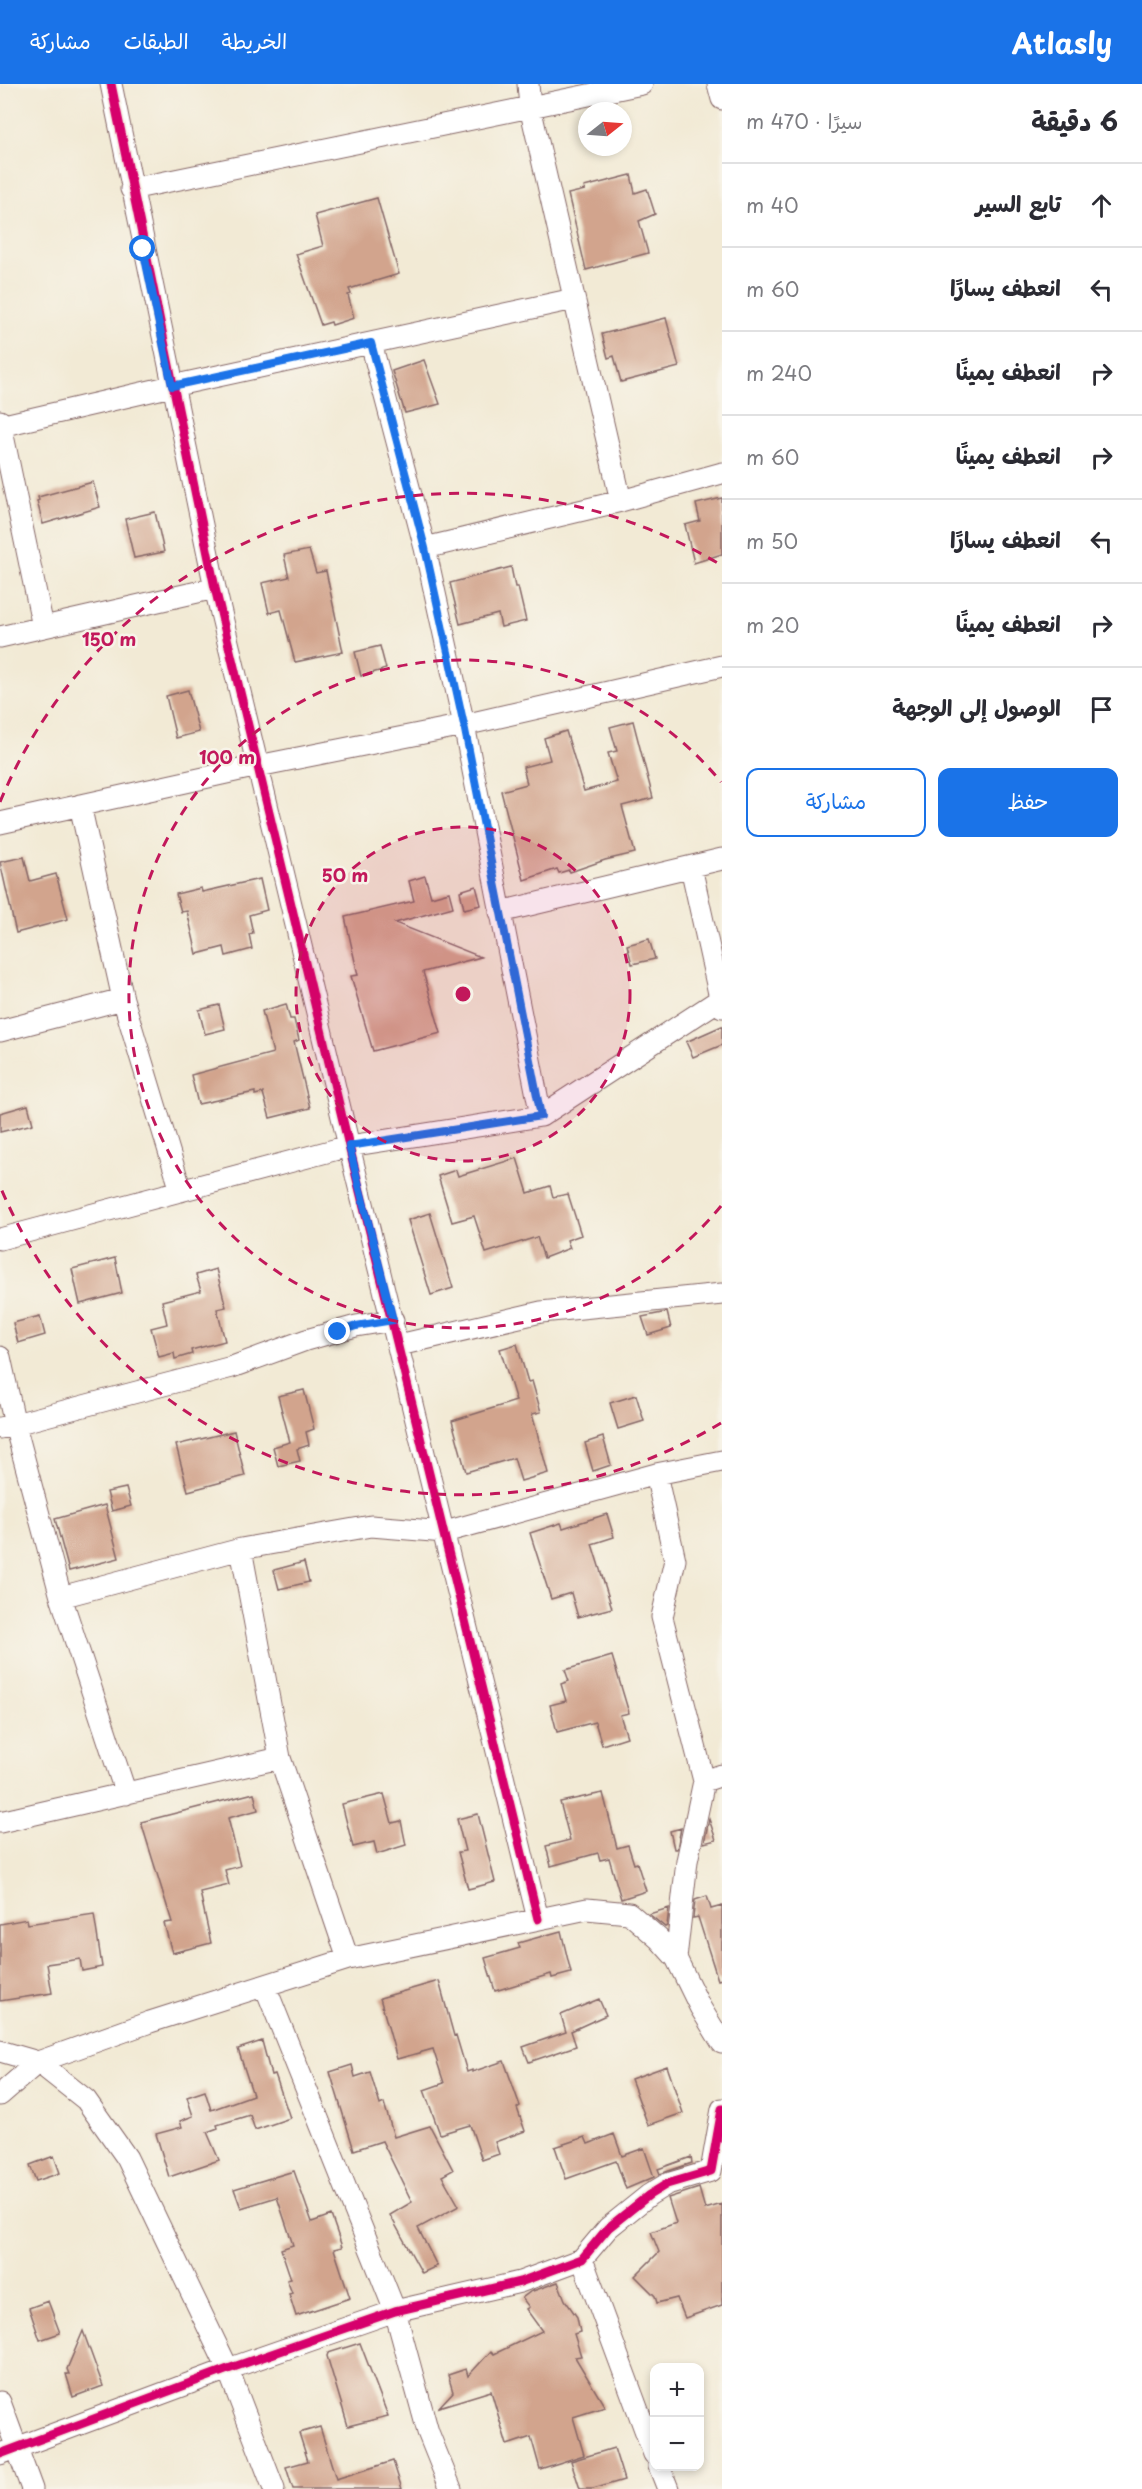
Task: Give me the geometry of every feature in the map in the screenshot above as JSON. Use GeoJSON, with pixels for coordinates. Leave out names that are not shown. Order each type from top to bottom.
{"type":"FeatureCollection","features":[{"type":"Feature","properties":{"kind":"street"},"geometry":{"type":"LineString","coordinates":[[111,84],[215,588],[538,1919]]}},
{"type":"Feature","properties":{"kind":"street"},"geometry":{"type":"LineString","coordinates":[[528,84],[530,107],[621,501]]}},
{"type":"Feature","properties":{"kind":"street"},"geometry":{"type":"LineString","coordinates":[[132,189],[642,84]]}},
{"type":"Feature","properties":{"kind":"street"},"geometry":{"type":"LineString","coordinates":[[718,84],[722,99]]}},
{"type":"Feature","properties":{"kind":"street"},"geometry":{"type":"LineString","coordinates":[[43,627],[0,424],[574,299]]}},
{"type":"Feature","properties":{"kind":"street"},"geometry":{"type":"LineString","coordinates":[[371,343],[425,548],[464,725],[541,1116]]}},
{"type":"Feature","properties":{"kind":"street"},"geometry":{"type":"LineString","coordinates":[[425,548],[621,501],[722,473]]}},
{"type":"Feature","properties":{"kind":"street"},"geometry":{"type":"LineString","coordinates":[[0,637],[215,588]]}},
{"type":"Feature","properties":{"kind":"street"},"geometry":{"type":"LineString","coordinates":[[0,823],[258,766],[464,725],[722,666]]}},
{"type":"Feature","properties":{"kind":"street"},"geometry":{"type":"LineString","coordinates":[[80,805],[123,999],[181,1191]]}},
{"type":"Feature","properties":{"kind":"street"},"geometry":{"type":"LineString","coordinates":[[500,912],[722,859]]}},
{"type":"Feature","properties":{"kind":"street"},"geometry":{"type":"LineString","coordinates":[[0,1239],[349,1146],[541,1116],[721,1003],[691,867]]}},
{"type":"Feature","properties":{"kind":"street"},"geometry":{"type":"LineString","coordinates":[[0,1031],[123,999]]}},
{"type":"Feature","properties":{"kind":"street"},"geometry":{"type":"LineString","coordinates":[[399,1345],[541,1312],[722,1294]]}},
{"type":"Feature","properties":{"kind":"street"},"geometry":{"type":"LineString","coordinates":[[8,1426],[232,1367],[306,1340],[356,1326],[393,1320]]}},
{"type":"Feature","properties":{"kind":"street"},"geometry":{"type":"LineString","coordinates":[[0,1357],[8,1426],[126,1794]]}},
{"type":"Feature","properties":{"kind":"street"},"geometry":{"type":"LineString","coordinates":[[61,1597],[241,1549],[371,1526],[445,1532],[656,1474],[722,1461]]}},
{"type":"Feature","properties":{"kind":"street"},"geometry":{"type":"LineString","coordinates":[[656,1474],[675,1560],[662,1617],[713,1778],[687,1861],[676,1958]]}},
{"type":"Feature","properties":{"kind":"street"},"geometry":{"type":"LineString","coordinates":[[241,1549],[280,1758],[348,1959]]}},
{"type":"Feature","properties":{"kind":"street"},"geometry":{"type":"LineString","coordinates":[[0,1822],[280,1758]]}},
{"type":"Feature","properties":{"kind":"street"},"geometry":{"type":"LineString","coordinates":[[0,2095],[38,2062],[150,2022],[348,1959],[587,1909],[629,1913],[648,1927],[676,1958],[700,2007],[722,2043]]}},
{"type":"Feature","properties":{"kind":"street"},"geometry":{"type":"LineString","coordinates":[[265,1986],[395,2311],[428,2432],[451,2489]]}},
{"type":"Feature","properties":{"kind":"street"},"geometry":{"type":"LineString","coordinates":[[0,2050],[38,2062],[86,2100],[128,2158],[228,2369],[274,2489]]}},
{"type":"Feature","properties":{"kind":"street"},"geometry":{"type":"LineString","coordinates":[[9,2451],[228,2369],[395,2311],[520,2282],[582,2259],[608,2228],[649,2195],[667,2184],[711,2170],[722,2109]]}},
{"type":"Feature","properties":{"kind":"street"},"geometry":{"type":"LineString","coordinates":[[582,2259],[650,2443]]}},
{"type":"Feature","properties":{"kind":"street"},"geometry":{"type":"LineString","coordinates":[[0,2402],[9,2451],[32,2489]]}},
{"type":"Feature","properties":{"kind":"street"},"geometry":{"type":"LineString","coordinates":[[661,2471],[668,2489]]}},
{"type":"Feature","properties":{"kind":"building"},"geometry":{"type":"Polygon","coordinates":[[[631,175],[635,193],[647,189],[655,214],[639,221],[648,253],[586,270],[568,194],[585,190],[584,187],[631,175]]]}},
{"type":"Feature","properties":{"kind":"building"},"geometry":{"type":"Polygon","coordinates":[[[377,198],[399,274],[349,289],[351,294],[348,295],[354,318],[332,325],[331,322],[321,325],[296,254],[323,246],[315,215],[377,198]]]}},
{"type":"Feature","properties":{"kind":"building"},"geometry":{"type":"Polygon","coordinates":[[[666,318],[679,367],[621,382],[614,356],[608,358],[602,334],[666,318]]]}},
{"type":"Feature","properties":{"kind":"building"},"geometry":{"type":"Polygon","coordinates":[[[424,360],[440,404],[405,413],[392,371],[424,360]]]}},
{"type":"Feature","properties":{"kind":"building"},"geometry":{"type":"Polygon","coordinates":[[[93,482],[100,507],[43,524],[38,497],[93,482]]]}},
{"type":"Feature","properties":{"kind":"building"},"geometry":{"type":"Polygon","coordinates":[[[722,498],[722,554],[694,563],[685,525],[700,521],[696,504],[722,498]]]}},
{"type":"Feature","properties":{"kind":"building"},"geometry":{"type":"Polygon","coordinates":[[[155,512],[164,552],[134,558],[125,519],[155,512]]]}},
{"type":"Feature","properties":{"kind":"building"},"geometry":{"type":"Polygon","coordinates":[[[309,550],[316,573],[326,571],[343,652],[295,662],[281,610],[269,613],[262,583],[289,577],[284,555],[309,550]]]}},
{"type":"Feature","properties":{"kind":"building"},"geometry":{"type":"Polygon","coordinates":[[[511,567],[526,621],[501,627],[498,614],[460,624],[450,583],[511,567]]]}},
{"type":"Feature","properties":{"kind":"building"},"geometry":{"type":"Polygon","coordinates":[[[380,646],[386,669],[361,676],[355,652],[380,646]]]}},
{"type":"Feature","properties":{"kind":"building"},"geometry":{"type":"Polygon","coordinates":[[[188,690],[199,732],[176,738],[166,696],[188,690]]]}},
{"type":"Feature","properties":{"kind":"building"},"geometry":{"type":"Polygon","coordinates":[[[633,721],[653,798],[622,806],[635,853],[570,872],[569,870],[559,873],[557,869],[524,880],[501,791],[527,784],[523,767],[550,760],[544,738],[566,731],[584,791],[617,782],[608,753],[617,751],[610,727],[633,721]]]}},
{"type":"Feature","properties":{"kind":"building"},"geometry":{"type":"Polygon","coordinates":[[[24,857],[30,881],[56,874],[68,919],[16,933],[0,862],[24,857]]]}},
{"type":"Feature","properties":{"kind":"building"},"geometry":{"type":"Polygon","coordinates":[[[425,876],[431,897],[449,892],[453,907],[395,923],[481,957],[423,972],[441,1033],[373,1051],[351,976],[358,975],[345,917],[414,901],[409,881],[425,876]]]}},
{"type":"Feature","properties":{"kind":"building"},"geometry":{"type":"Polygon","coordinates":[[[260,879],[267,910],[249,915],[253,933],[249,934],[252,949],[226,956],[224,947],[197,954],[187,911],[181,912],[176,894],[201,888],[202,892],[260,879]]]}},
{"type":"Feature","properties":{"kind":"building"},"geometry":{"type":"Polygon","coordinates":[[[476,886],[481,905],[464,909],[460,891],[476,886]]]}},
{"type":"Feature","properties":{"kind":"building"},"geometry":{"type":"Polygon","coordinates":[[[649,939],[655,959],[632,964],[627,945],[649,939]]]}},
{"type":"Feature","properties":{"kind":"building"},"geometry":{"type":"Polygon","coordinates":[[[286,1004],[290,1019],[294,1019],[299,1040],[294,1042],[310,1108],[270,1118],[263,1093],[255,1095],[255,1092],[198,1104],[191,1075],[273,1053],[262,1011],[286,1004]]]}},
{"type":"Feature","properties":{"kind":"building"},"geometry":{"type":"Polygon","coordinates":[[[219,1005],[225,1029],[205,1034],[199,1010],[219,1005]]]}},
{"type":"Feature","properties":{"kind":"building"},"geometry":{"type":"Polygon","coordinates":[[[722,1026],[722,1045],[693,1057],[686,1042],[722,1026]]]}},
{"type":"Feature","properties":{"kind":"building"},"geometry":{"type":"Polygon","coordinates":[[[28,1105],[33,1124],[0,1132],[0,1113],[28,1105]]]}},
{"type":"Feature","properties":{"kind":"building"},"geometry":{"type":"Polygon","coordinates":[[[517,1158],[528,1193],[550,1186],[553,1197],[568,1194],[581,1235],[567,1240],[570,1248],[544,1258],[537,1237],[486,1253],[474,1216],[452,1222],[438,1176],[456,1170],[458,1176],[517,1158]]]}},
{"type":"Feature","properties":{"kind":"building"},"geometry":{"type":"Polygon","coordinates":[[[430,1213],[453,1288],[431,1295],[408,1220],[430,1213]]]}},
{"type":"Feature","properties":{"kind":"building"},"geometry":{"type":"Polygon","coordinates":[[[115,1258],[122,1293],[80,1304],[72,1269],[115,1258]]]}},
{"type":"Feature","properties":{"kind":"building"},"geometry":{"type":"Polygon","coordinates":[[[216,1269],[226,1307],[217,1309],[225,1341],[191,1350],[192,1354],[175,1359],[174,1353],[159,1357],[151,1328],[167,1324],[162,1301],[201,1291],[196,1275],[216,1269]]]}},
{"type":"Feature","properties":{"kind":"building"},"geometry":{"type":"Polygon","coordinates":[[[667,1312],[671,1328],[648,1335],[642,1317],[667,1312]]]}},
{"type":"Feature","properties":{"kind":"building"},"geometry":{"type":"Polygon","coordinates":[[[40,1316],[45,1335],[18,1343],[13,1323],[40,1316]]]}},
{"type":"Feature","properties":{"kind":"building"},"geometry":{"type":"Polygon","coordinates":[[[517,1344],[528,1382],[532,1381],[541,1412],[532,1414],[548,1473],[521,1481],[514,1458],[466,1472],[452,1421],[516,1401],[500,1349],[517,1344]]]}},
{"type":"Feature","properties":{"kind":"building"},"geometry":{"type":"Polygon","coordinates":[[[304,1390],[314,1429],[306,1432],[309,1445],[297,1449],[300,1461],[278,1466],[273,1447],[290,1442],[278,1396],[304,1390]]]}},
{"type":"Feature","properties":{"kind":"building"},"geometry":{"type":"Polygon","coordinates":[[[636,1395],[644,1421],[618,1429],[610,1403],[636,1395]]]}},
{"type":"Feature","properties":{"kind":"building"},"geometry":{"type":"Polygon","coordinates":[[[234,1431],[245,1476],[188,1491],[176,1445],[234,1431]]]}},
{"type":"Feature","properties":{"kind":"building"},"geometry":{"type":"Polygon","coordinates":[[[603,1437],[611,1465],[593,1471],[585,1443],[603,1437]]]}},
{"type":"Feature","properties":{"kind":"building"},"geometry":{"type":"Polygon","coordinates":[[[126,1488],[131,1506],[112,1511],[107,1492],[126,1488]]]}},
{"type":"Feature","properties":{"kind":"building"},"geometry":{"type":"Polygon","coordinates":[[[105,1505],[119,1558],[69,1571],[55,1519],[105,1505]]]}},
{"type":"Feature","properties":{"kind":"building"},"geometry":{"type":"Polygon","coordinates":[[[607,1514],[614,1537],[592,1544],[612,1608],[578,1617],[571,1593],[551,1599],[530,1533],[561,1523],[563,1528],[607,1514]]]}},
{"type":"Feature","properties":{"kind":"building"},"geometry":{"type":"Polygon","coordinates":[[[304,1562],[309,1582],[279,1589],[274,1570],[304,1562]]]}},
{"type":"Feature","properties":{"kind":"building"},"geometry":{"type":"Polygon","coordinates":[[[612,1656],[629,1713],[620,1715],[627,1737],[602,1745],[595,1722],[557,1732],[550,1705],[566,1701],[561,1684],[569,1681],[565,1670],[612,1656]]]}},
{"type":"Feature","properties":{"kind":"building"},"geometry":{"type":"Polygon","coordinates":[[[254,1793],[258,1810],[228,1818],[240,1866],[225,1870],[229,1885],[200,1892],[211,1943],[172,1953],[164,1923],[172,1922],[141,1822],[254,1793]]]}},
{"type":"Feature","properties":{"kind":"building"},"geometry":{"type":"Polygon","coordinates":[[[603,1793],[617,1848],[628,1845],[634,1864],[637,1863],[646,1891],[621,1899],[609,1858],[600,1860],[598,1853],[551,1866],[546,1846],[570,1840],[560,1802],[603,1793]]]}},
{"type":"Feature","properties":{"kind":"building"},"geometry":{"type":"Polygon","coordinates":[[[384,1794],[392,1823],[401,1821],[406,1845],[377,1854],[374,1842],[353,1847],[342,1804],[384,1794]]]}},
{"type":"Feature","properties":{"kind":"building"},"geometry":{"type":"Polygon","coordinates":[[[478,1814],[495,1882],[468,1889],[458,1852],[465,1851],[457,1819],[478,1814]]]}},
{"type":"Feature","properties":{"kind":"building"},"geometry":{"type":"Polygon","coordinates":[[[709,1819],[716,1840],[704,1843],[709,1819]]]}},
{"type":"Feature","properties":{"kind":"building"},"geometry":{"type":"Polygon","coordinates":[[[681,1828],[677,1849],[674,1849],[670,1831],[681,1828]]]}},
{"type":"Feature","properties":{"kind":"building"},"geometry":{"type":"Polygon","coordinates":[[[707,1896],[711,1909],[722,1906],[722,1979],[718,1980],[698,1917],[693,1918],[695,1900],[707,1896]]]}},
{"type":"Feature","properties":{"kind":"building"},"geometry":{"type":"Polygon","coordinates":[[[669,1908],[665,1927],[649,1914],[669,1908]]]}},
{"type":"Feature","properties":{"kind":"building"},"geometry":{"type":"Polygon","coordinates":[[[94,1914],[102,1967],[82,1971],[80,1959],[47,1964],[52,1993],[0,2001],[0,1924],[27,1919],[28,1924],[94,1914]]]}},
{"type":"Feature","properties":{"kind":"building"},"geometry":{"type":"Polygon","coordinates":[[[561,1931],[571,1973],[552,1978],[551,1974],[495,1991],[485,1958],[520,1948],[518,1943],[561,1931]]]}},
{"type":"Feature","properties":{"kind":"building"},"geometry":{"type":"Polygon","coordinates":[[[439,1981],[454,2036],[456,2035],[467,2072],[504,2061],[520,2106],[517,2108],[525,2131],[495,2142],[499,2154],[482,2160],[470,2125],[440,2134],[424,2090],[444,2083],[433,2049],[397,2059],[380,1998],[439,1981]]]}},
{"type":"Feature","properties":{"kind":"building"},"geometry":{"type":"Polygon","coordinates":[[[599,1999],[606,2015],[571,2031],[576,2046],[529,2062],[523,2047],[566,2032],[561,2015],[599,1999]]]}},
{"type":"Feature","properties":{"kind":"building"},"geometry":{"type":"Polygon","coordinates":[[[262,2041],[271,2075],[275,2074],[290,2118],[255,2130],[250,2115],[217,2125],[218,2128],[207,2132],[219,2160],[169,2177],[156,2134],[182,2127],[180,2121],[193,2116],[187,2097],[205,2091],[211,2110],[253,2095],[238,2049],[262,2041]]]}},
{"type":"Feature","properties":{"kind":"building"},"geometry":{"type":"Polygon","coordinates":[[[352,2065],[355,2077],[370,2072],[380,2105],[384,2103],[394,2137],[430,2126],[453,2170],[442,2176],[459,2206],[418,2228],[437,2266],[422,2273],[390,2215],[412,2202],[382,2141],[354,2150],[330,2072],[352,2065]]]}},
{"type":"Feature","properties":{"kind":"building"},"geometry":{"type":"Polygon","coordinates":[[[667,2066],[683,2113],[648,2125],[631,2079],[667,2066]]]}},
{"type":"Feature","properties":{"kind":"building"},"geometry":{"type":"Polygon","coordinates":[[[614,2134],[622,2156],[644,2148],[654,2177],[626,2189],[616,2161],[566,2179],[555,2147],[585,2137],[588,2144],[614,2134]]]}},
{"type":"Feature","properties":{"kind":"building"},"geometry":{"type":"Polygon","coordinates":[[[54,2156],[60,2173],[36,2181],[30,2165],[54,2156]]]}},
{"type":"Feature","properties":{"kind":"building"},"geometry":{"type":"Polygon","coordinates":[[[691,2157],[692,2163],[660,2174],[658,2169],[691,2157]]]}},
{"type":"Feature","properties":{"kind":"building"},"geometry":{"type":"Polygon","coordinates":[[[294,2171],[312,2222],[331,2215],[342,2247],[334,2249],[350,2298],[296,2316],[287,2280],[291,2279],[281,2249],[293,2245],[277,2197],[241,2208],[234,2189],[294,2171]]]}},
{"type":"Feature","properties":{"kind":"building"},"geometry":{"type":"Polygon","coordinates":[[[699,2188],[705,2209],[722,2204],[722,2305],[685,2318],[677,2298],[657,2303],[655,2296],[635,2276],[659,2252],[651,2232],[676,2223],[668,2198],[699,2188]]]}},
{"type":"Feature","properties":{"kind":"building"},"geometry":{"type":"Polygon","coordinates":[[[558,2282],[565,2300],[577,2317],[580,2332],[574,2334],[581,2356],[575,2357],[605,2407],[573,2417],[584,2455],[540,2469],[531,2437],[507,2445],[491,2391],[439,2407],[453,2392],[448,2375],[466,2369],[468,2376],[491,2351],[494,2354],[542,2331],[526,2309],[529,2307],[522,2298],[530,2292],[558,2282]]]}},
{"type":"Feature","properties":{"kind":"building"},"geometry":{"type":"Polygon","coordinates":[[[48,2301],[60,2333],[40,2340],[29,2308],[48,2301]]]}},
{"type":"Feature","properties":{"kind":"building"},"geometry":{"type":"Polygon","coordinates":[[[83,2331],[103,2386],[73,2397],[66,2374],[69,2374],[67,2369],[83,2331]]]}},
{"type":"Feature","properties":{"kind":"building"},"geometry":{"type":"Polygon","coordinates":[[[360,2343],[388,2416],[348,2426],[327,2356],[328,2353],[360,2343]]]}},
{"type":"Feature","properties":{"kind":"building"},"geometry":{"type":"Polygon","coordinates":[[[320,2427],[336,2479],[393,2461],[402,2489],[293,2489],[286,2467],[308,2461],[299,2433],[320,2427]]]}},
{"type":"Feature","properties":{"kind":"building"},"geometry":{"type":"Polygon","coordinates":[[[614,2448],[624,2480],[593,2489],[580,2489],[571,2461],[614,2448]]]}},
{"type":"Feature","properties":{"kind":"cycle path"},"geometry":{"type":"LineString","coordinates":[[111,84],[215,588],[538,1919]]}},
{"type":"Feature","properties":{"kind":"cycle path"},"geometry":{"type":"LineString","coordinates":[[0,2454],[228,2369],[395,2311],[520,2282],[582,2259],[608,2228],[649,2195],[667,2184],[711,2171],[722,2109]]}},
{"type":"Feature","properties":{"kind":"route"},"geometry":{"type":"LineString","coordinates":[[143,249],[172,386],[371,343],[425,548],[464,725],[541,1116],[349,1146],[393,1320],[356,1326],[338,1332]]}}]}
